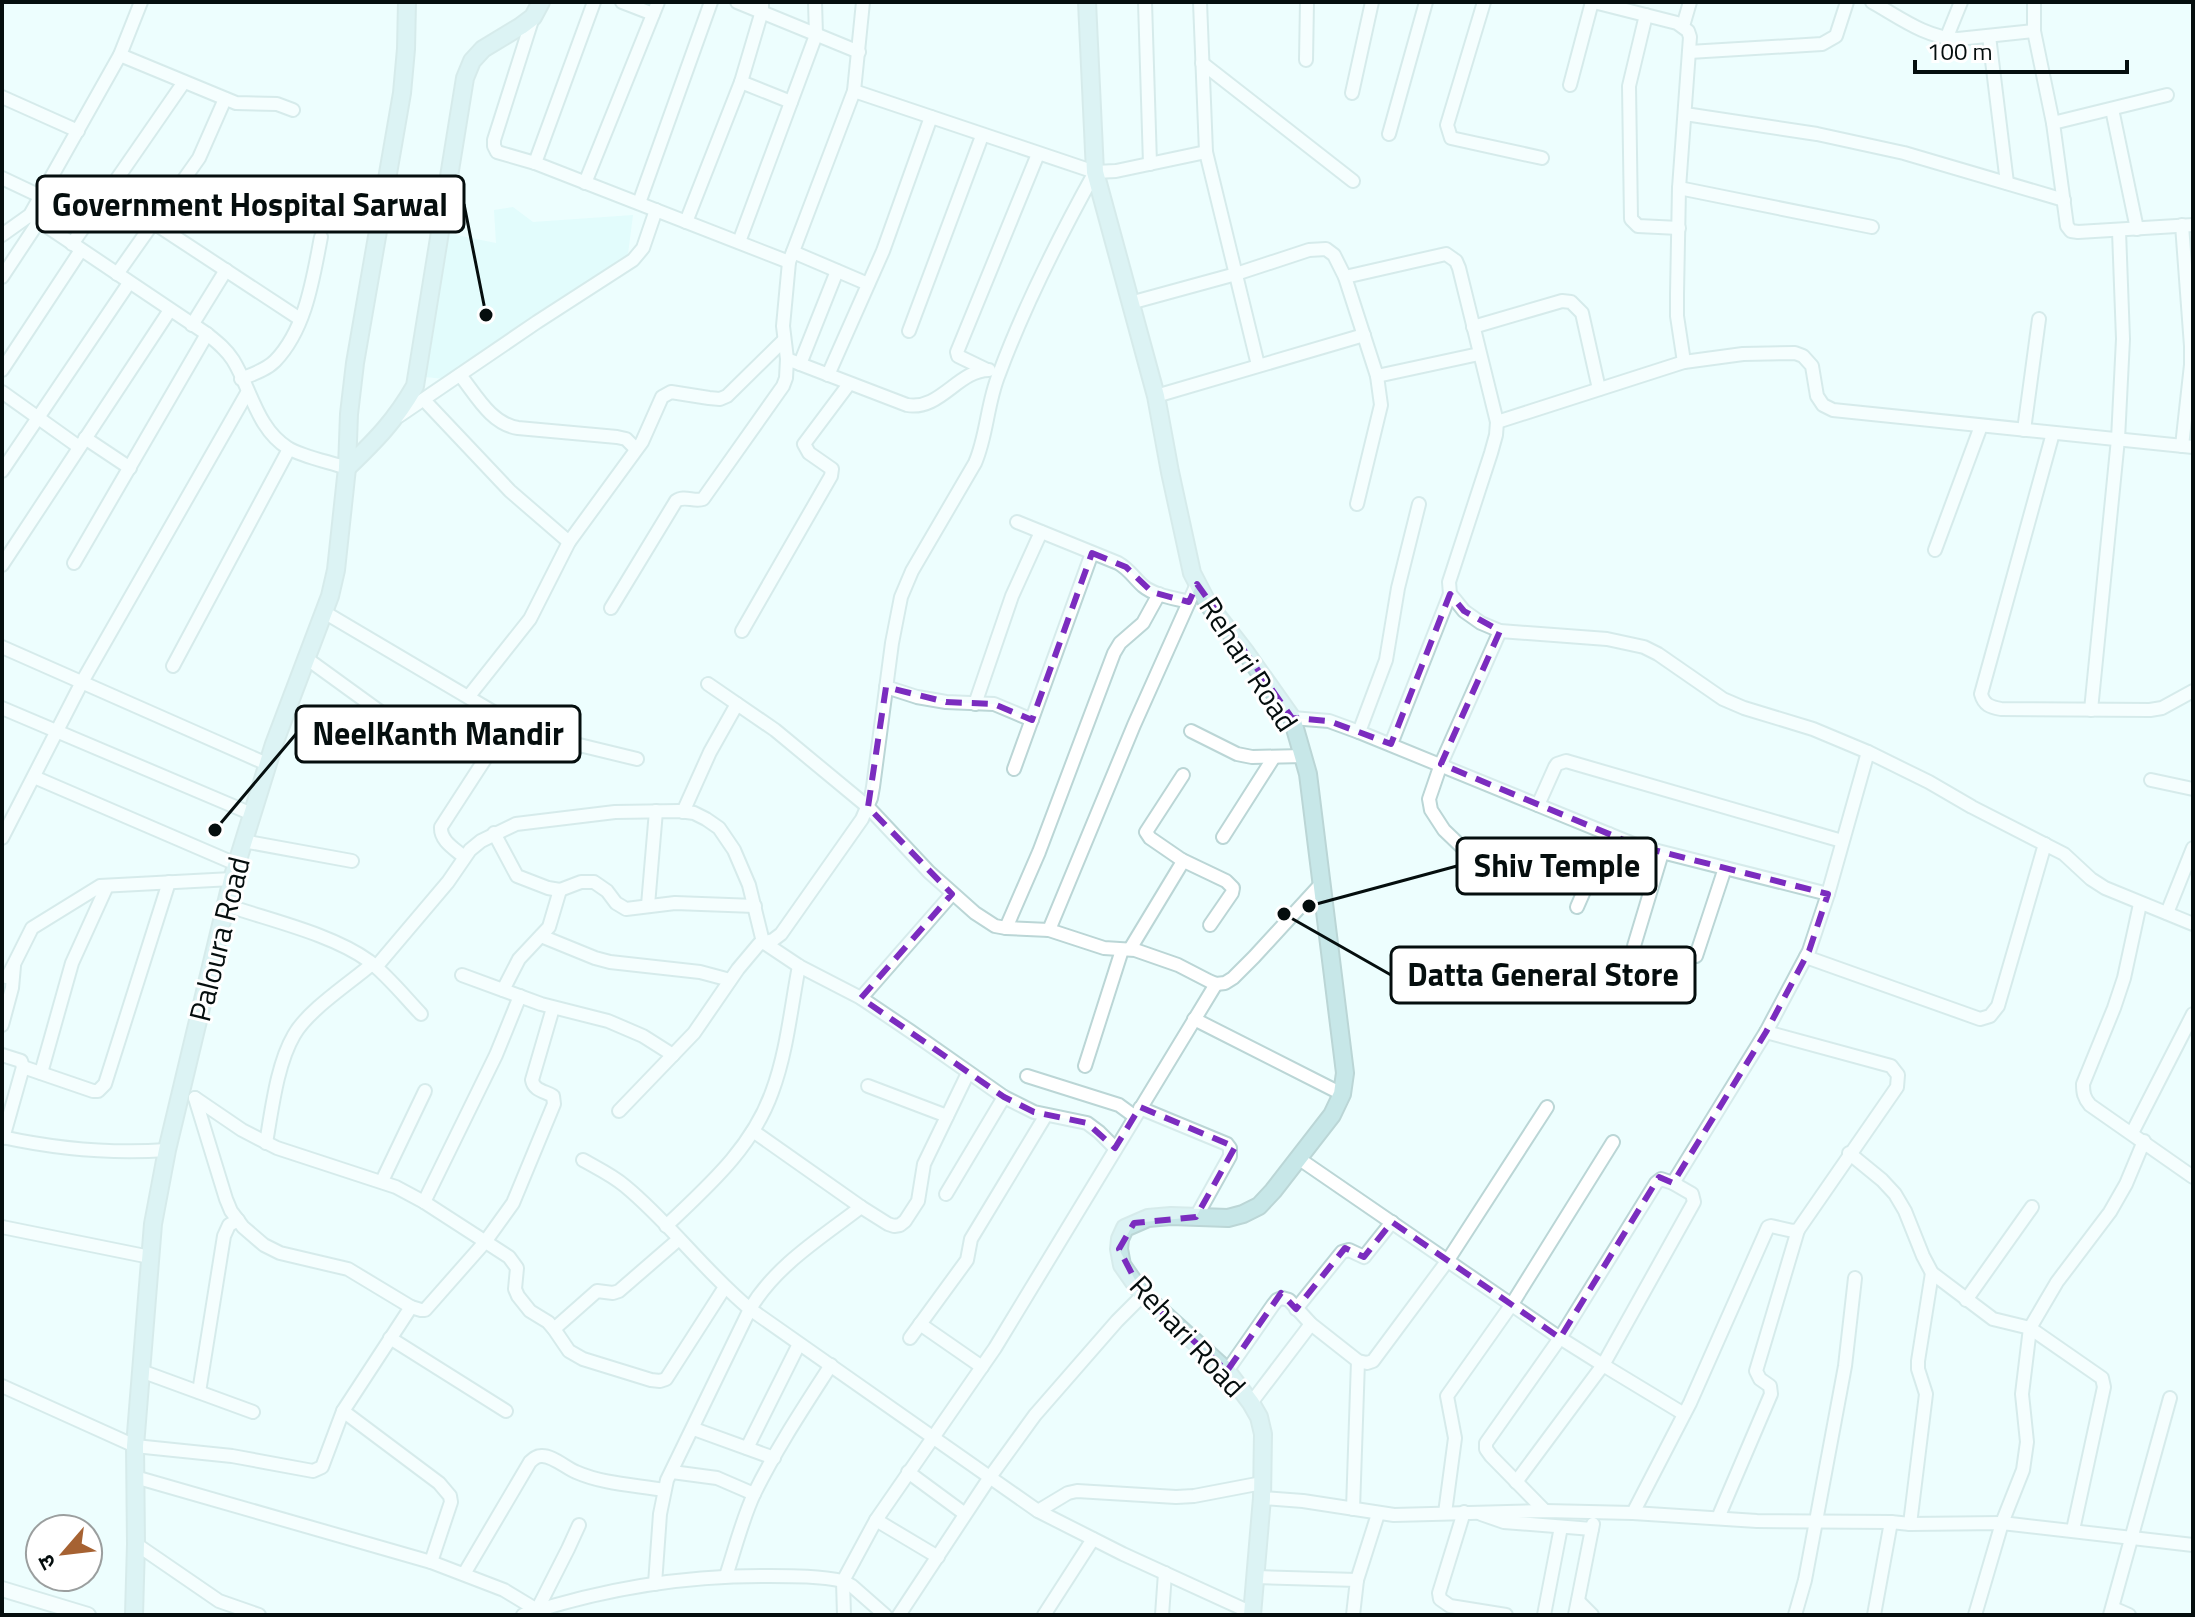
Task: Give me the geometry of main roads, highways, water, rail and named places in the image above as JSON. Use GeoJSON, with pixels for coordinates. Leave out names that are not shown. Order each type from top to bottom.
{"type":"FeatureCollection","features":[{"type":"Feature","properties":{"kind":"main road","name":"Paloura Road"},"geometry":{"type":"LineString","coordinates":[[134,1615],[135,1446],[153,1224],[167,1150],[189,1094],[234,871],[267,764],[324,612],[336,570],[355,363],[402,93],[407,2]]}},
{"type":"Feature","properties":{"kind":"main road","name":"Rehari Road"},"geometry":{"type":"LineString","coordinates":[[1087,2],[1095,172],[1156,396],[1192,573],[1208,604],[1292,718],[1304,756],[1311,788],[1345,1073],[1342,1094],[1332,1115],[1259,1206],[1228,1218],[1148,1218],[1125,1228],[1120,1239],[1122,1265],[1143,1295],[1227,1371],[1259,1417],[1263,1434],[1262,1490],[1252,1614]]}},
{"type":"Feature","properties":{"kind":"main road"},"geometry":{"type":"LineString","coordinates":[[347,468],[397,417],[415,386],[465,78],[472,61],[483,49],[521,26],[537,9]]}},
{"type":"Feature","properties":{"kind":"place","name":"Government Hospital Sarwal"},"geometry":{"type":"Point","coordinates":[486,315]}},
{"type":"Feature","properties":{"kind":"place","name":"NeelKanth Mandir"},"geometry":{"type":"Point","coordinates":[215,830]}},
{"type":"Feature","properties":{"kind":"place","name":"Shiv Temple"},"geometry":{"type":"Point","coordinates":[1309,906]}},
{"type":"Feature","properties":{"kind":"place","name":"Datta General Store"},"geometry":{"type":"Point","coordinates":[1284,914]}}]}
